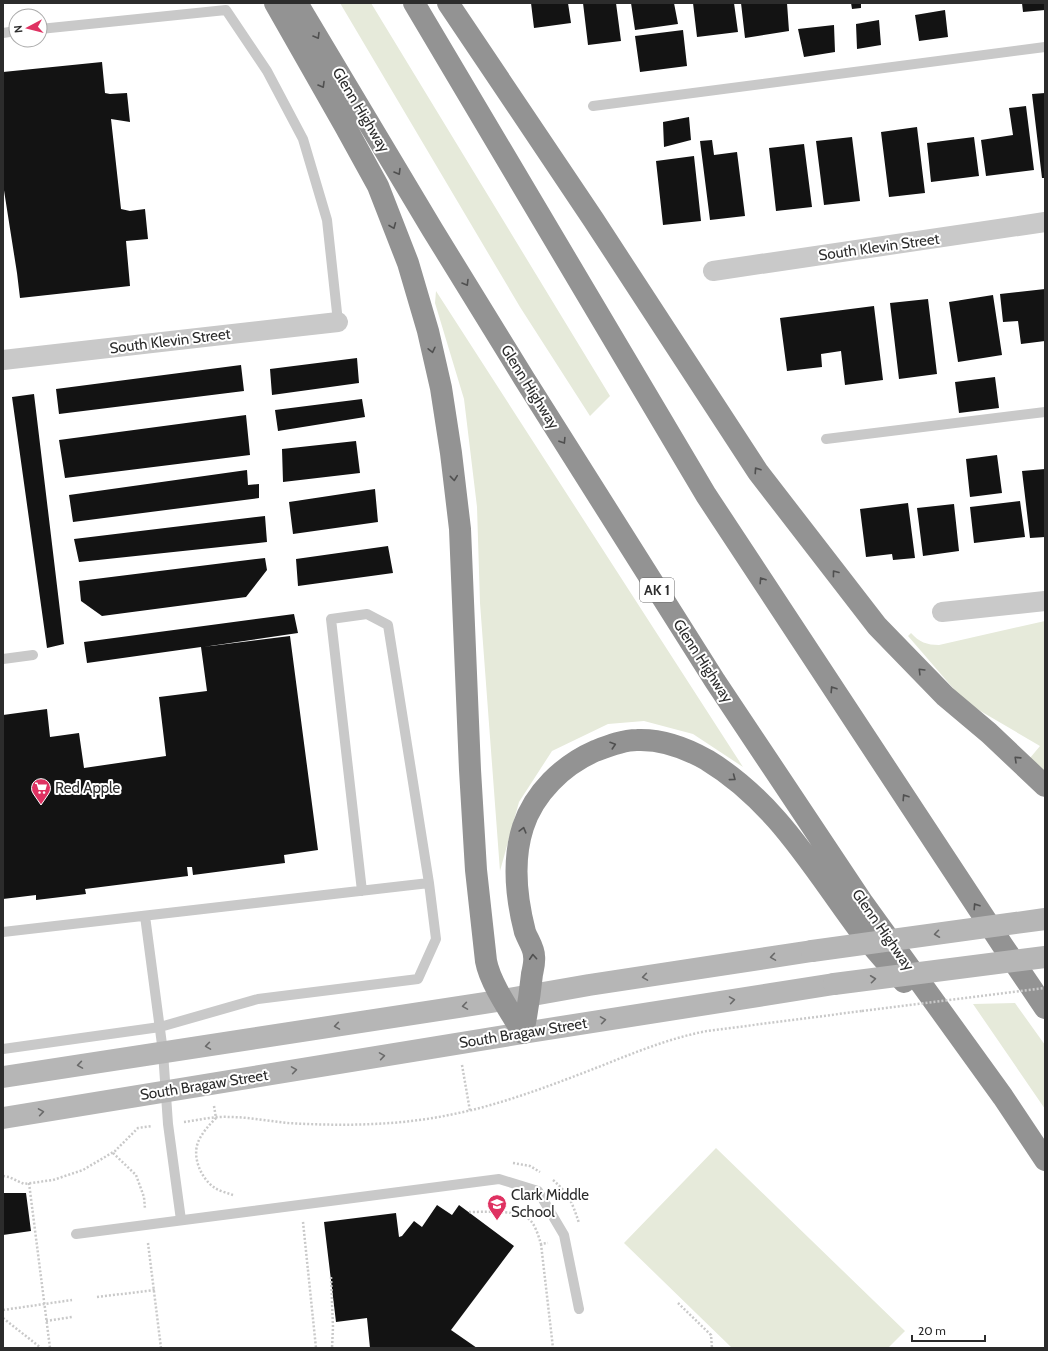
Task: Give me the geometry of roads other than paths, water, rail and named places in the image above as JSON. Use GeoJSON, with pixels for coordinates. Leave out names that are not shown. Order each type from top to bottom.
{"type":"FeatureCollection","features":[{"type":"Feature","properties":{"kind":"highway"},"geometry":{"type":"LineString","coordinates":[[275,3],[378,186],[408,263],[428,331],[441,388],[451,453],[460,529],[470,770],[476,870],[485,953],[488,969],[523,1033]]}},
{"type":"Feature","properties":{"kind":"highway","name":"Glenn Highway"},"geometry":{"type":"LineString","coordinates":[[297,3],[521,374],[714,681],[863,903],[1003,1097],[1045,1160]]}},
{"type":"Feature","properties":{"kind":"highway"},"geometry":{"type":"LineString","coordinates":[[414,3],[706,495],[1002,946],[1045,1008]]}},
{"type":"Feature","properties":{"kind":"highway"},"geometry":{"type":"LineString","coordinates":[[448,3],[598,226],[763,478],[877,626],[945,696],[989,733],[1045,786]]}},
{"type":"Feature","properties":{"kind":"highway"},"geometry":{"type":"LineString","coordinates":[[523,1033],[530,996],[534,956],[526,935],[520,912],[517,891],[516,866],[523,826],[533,804],[547,786],[565,769],[582,757],[619,743],[636,740],[653,740],[676,746],[698,755],[723,770],[747,789],[771,812],[805,854],[855,925],[1003,1097]]}},
{"type":"Feature","properties":{"kind":"main road"},"geometry":{"type":"LineString","coordinates":[[3,1076],[530,996],[812,951],[1045,919]]}},
{"type":"Feature","properties":{"kind":"main road","name":"South Bragaw Street"},"geometry":{"type":"LineString","coordinates":[[3,1118],[834,984],[1045,957]]}},
{"type":"Feature","properties":{"kind":"street","name":"South Klevin Street"},"geometry":{"type":"LineString","coordinates":[[713,271],[1045,222]]}},
{"type":"Feature","properties":{"kind":"street","name":"South Klevin Street"},"geometry":{"type":"LineString","coordinates":[[3,360],[338,322]]}},
{"type":"Feature","properties":{"kind":"street"},"geometry":{"type":"LineString","coordinates":[[942,612],[1045,601]]}},
{"type":"Feature","properties":{"kind":"lane"},"geometry":{"type":"LineString","coordinates":[[48,28],[226,10],[267,71],[303,139],[327,220],[338,322]]}},
{"type":"Feature","properties":{"kind":"lane"},"geometry":{"type":"LineString","coordinates":[[593,106],[1045,47]]}},
{"type":"Feature","properties":{"kind":"lane"},"geometry":{"type":"LineString","coordinates":[[826,439],[1045,412]]}},
{"type":"Feature","properties":{"kind":"lane"},"geometry":{"type":"LineString","coordinates":[[3,1049],[160,1027],[258,999],[418,980],[436,939],[429,883],[388,624],[367,614],[331,619],[362,891]]}},
{"type":"Feature","properties":{"kind":"lane"},"geometry":{"type":"LineString","coordinates":[[3,659],[33,655]]}},
{"type":"Feature","properties":{"kind":"lane"},"geometry":{"type":"LineString","coordinates":[[3,932],[429,883]]}},
{"type":"Feature","properties":{"kind":"lane"},"geometry":{"type":"LineString","coordinates":[[145,916],[163,1052],[168,1124],[181,1220]]}},
{"type":"Feature","properties":{"kind":"lane"},"geometry":{"type":"LineString","coordinates":[[76,1234],[499,1179],[538,1191],[564,1235],[580,1309]]}},
{"type":"Feature","properties":{"kind":"place","name":"Red Apple"},"geometry":{"type":"Point","coordinates":[41,805]}},
{"type":"Feature","properties":{"kind":"place","name":"Clark Middle School"},"geometry":{"type":"Point","coordinates":[497,1221]}}]}
